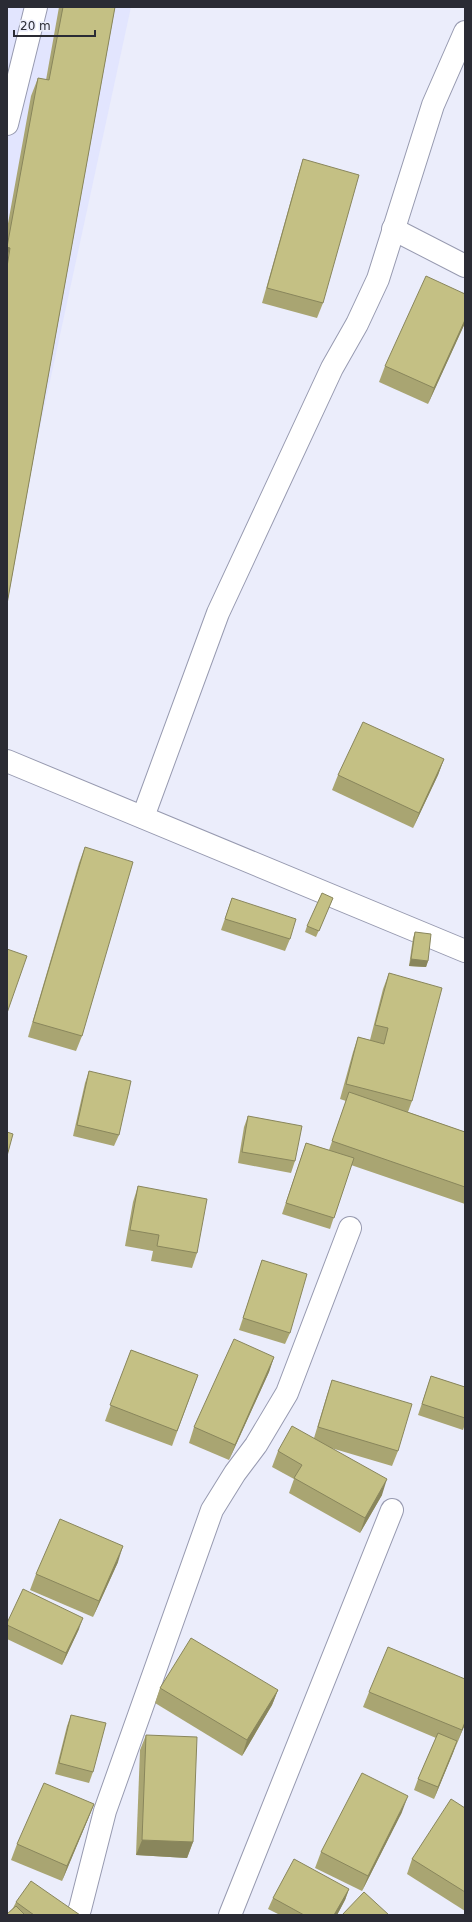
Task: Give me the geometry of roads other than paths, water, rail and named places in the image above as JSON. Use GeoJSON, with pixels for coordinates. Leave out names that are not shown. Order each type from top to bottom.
{"type":"FeatureCollection","features":[{"type":"Feature","properties":{"kind":"street"},"geometry":{"type":"LineString","coordinates":[[7,124],[36,7]]}},
{"type":"Feature","properties":{"kind":"street"},"geometry":{"type":"LineString","coordinates":[[143,817],[218,613],[332,368],[357,324],[378,279],[433,105],[465,32]]}},
{"type":"Feature","properties":{"kind":"street"},"geometry":{"type":"LineString","coordinates":[[393,229],[465,266]]}},
{"type":"Feature","properties":{"kind":"street"},"geometry":{"type":"LineString","coordinates":[[7,761],[465,951]]}},
{"type":"Feature","properties":{"kind":"street"},"geometry":{"type":"LineString","coordinates":[[77,1915],[80,1909],[105,1811],[212,1510],[235,1473],[256,1445],[287,1393],[350,1228]]}},
{"type":"Feature","properties":{"kind":"street"},"geometry":{"type":"LineString","coordinates":[[230,1915],[392,1510]]}}]}
